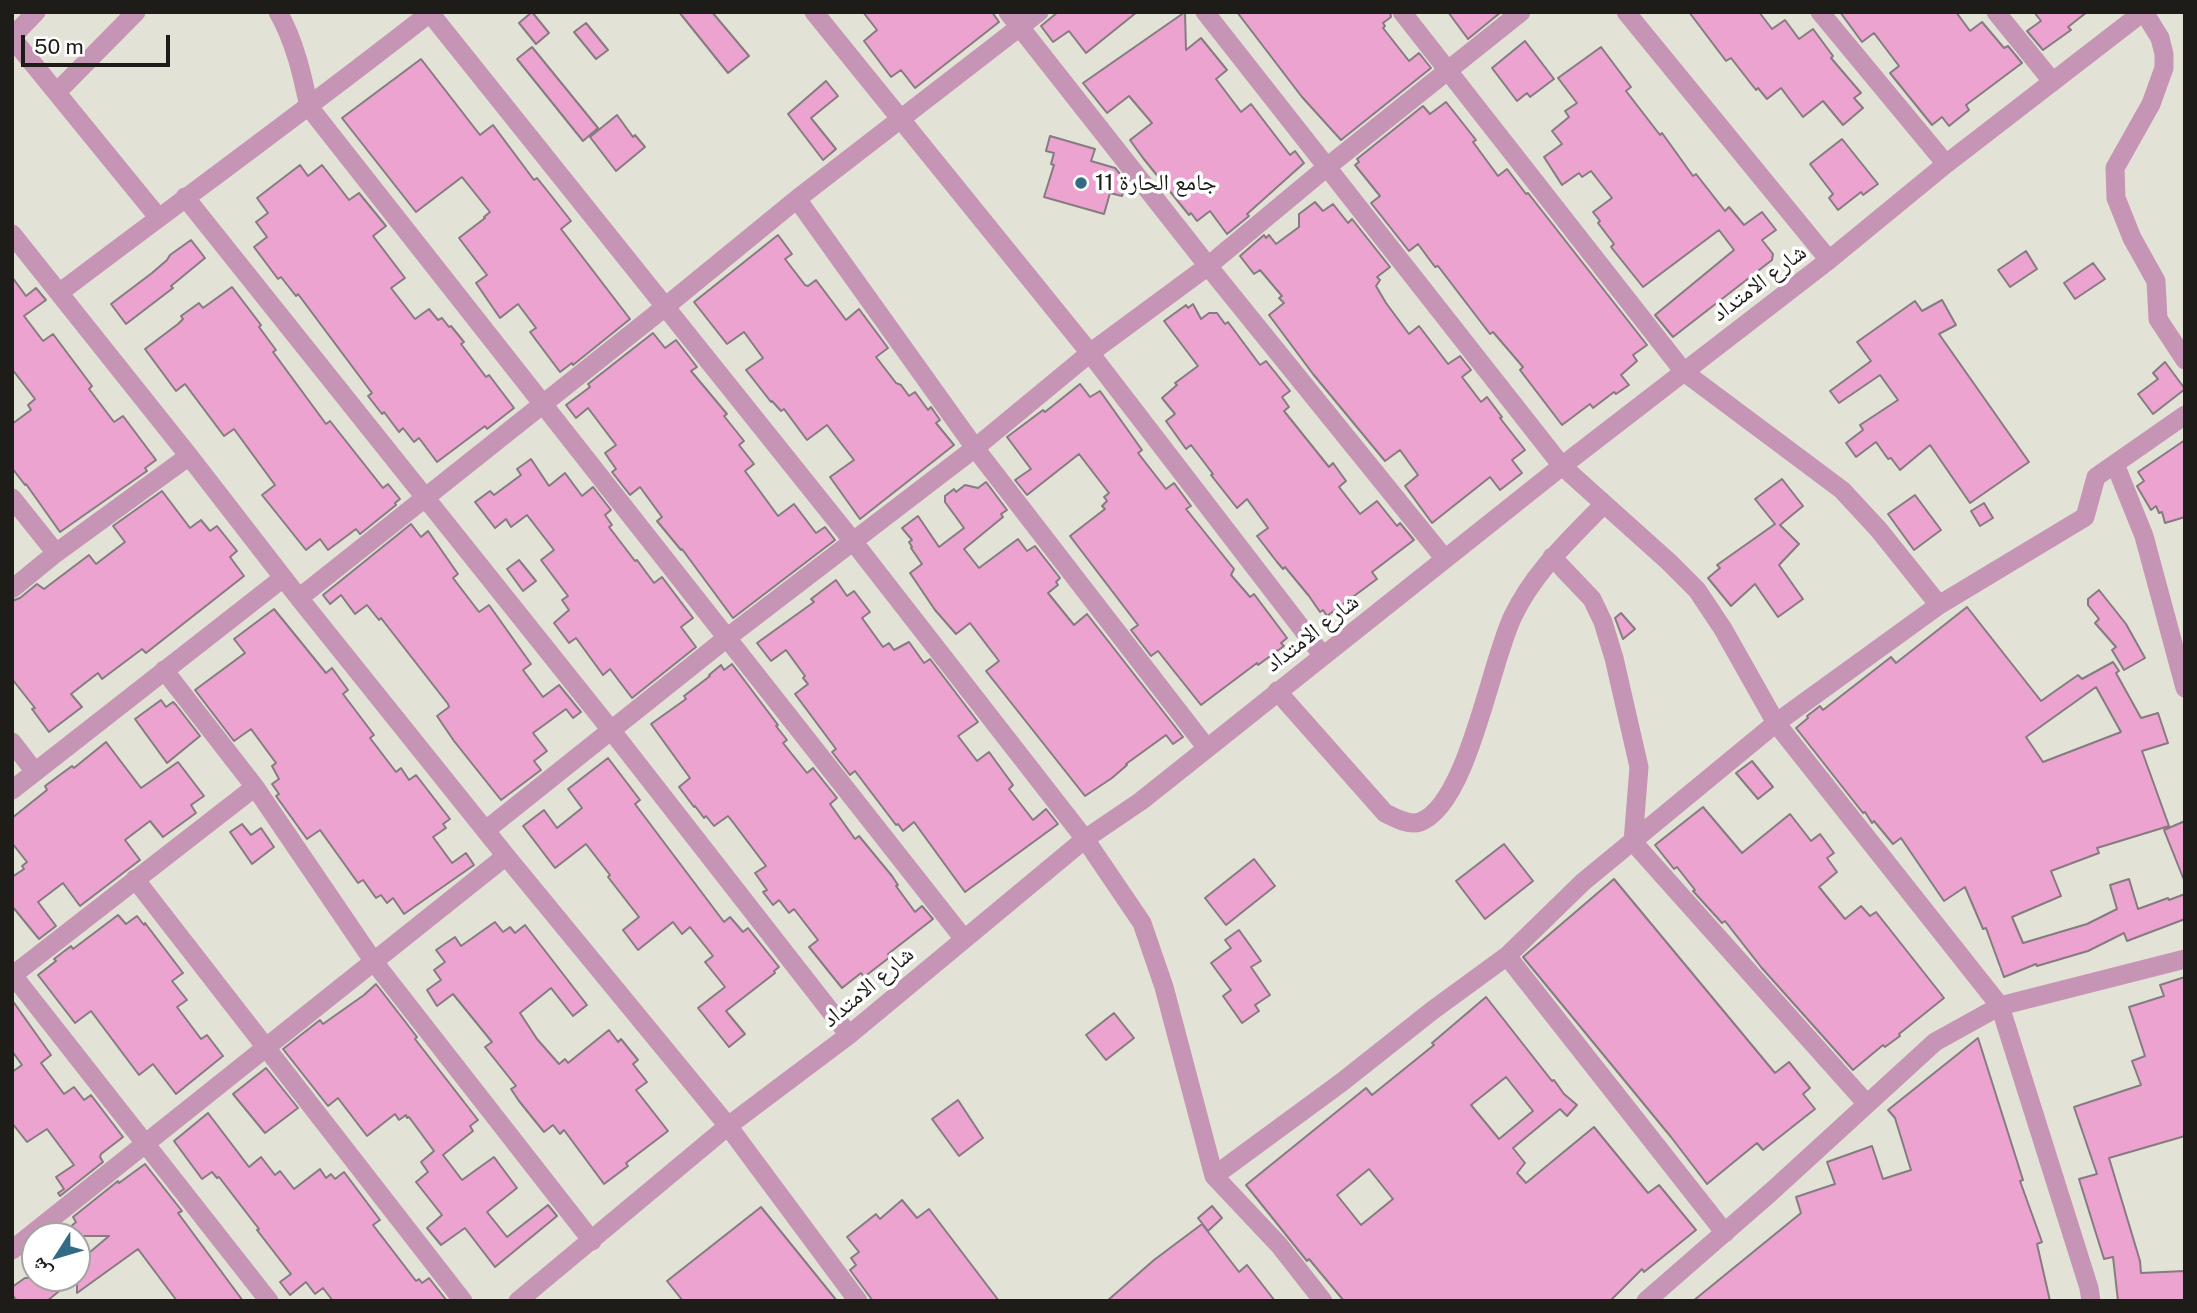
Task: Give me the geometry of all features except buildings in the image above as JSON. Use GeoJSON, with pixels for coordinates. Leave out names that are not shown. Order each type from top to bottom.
{"type":"FeatureCollection","features":[{"type":"Feature","properties":{"kind":"street"},"geometry":{"type":"LineString","coordinates":[[36,12],[12,37],[158,217]]}},
{"type":"Feature","properties":{"kind":"street"},"geometry":{"type":"LineString","coordinates":[[57,92],[136,12]]}},
{"type":"Feature","properties":{"kind":"street"},"geometry":{"type":"LineString","coordinates":[[278,12],[289,32],[310,107],[964,939]]}},
{"type":"Feature","properties":{"kind":"street"},"geometry":{"type":"LineString","coordinates":[[814,12],[1090,353],[1323,656]]}},
{"type":"Feature","properties":{"kind":"street"},"geometry":{"type":"LineString","coordinates":[[299,598],[797,199],[901,120],[1014,20],[1039,12]]}},
{"type":"Feature","properties":{"kind":"street"},"geometry":{"type":"LineString","coordinates":[[1205,12],[1562,466],[1697,590],[1723,629],[1776,723],[2000,1006],[2091,1301]]}},
{"type":"Feature","properties":{"kind":"street"},"geometry":{"type":"LineString","coordinates":[[1402,12],[1684,372],[1842,490],[1879,530],[1940,605]]}},
{"type":"Feature","properties":{"kind":"street"},"geometry":{"type":"LineString","coordinates":[[486,830],[852,540],[975,448],[1090,353],[1208,266],[1521,12]]}},
{"type":"Feature","properties":{"kind":"street"},"geometry":{"type":"LineString","coordinates":[[1626,12],[1829,260]]}},
{"type":"Feature","properties":{"kind":"street"},"geometry":{"type":"LineString","coordinates":[[1820,12],[1946,164]]}},
{"type":"Feature","properties":{"kind":"street"},"geometry":{"type":"LineString","coordinates":[[1996,12],[2052,81]]}},
{"type":"Feature","properties":{"kind":"street"},"geometry":{"type":"LineString","coordinates":[[2144,12],[2160,38],[2164,68],[2151,104],[2115,168],[2116,198],[2132,239],[2156,281],[2158,319],[2185,360]]}},
{"type":"Feature","properties":{"kind":"street","name":"شارع الامتداد"},"geometry":{"type":"LineString","coordinates":[[518,1301],[728,1126],[849,1035],[1085,839],[1142,801],[1206,747],[1562,466],[1829,260],[2052,81],[2144,12]]}},
{"type":"Feature","properties":{"kind":"street"},"geometry":{"type":"LineString","coordinates":[[59,293],[158,217],[310,107],[431,13],[852,540],[1085,839],[1142,923],[1164,987],[1214,1176],[1279,1245],[1323,1301]]}},
{"type":"Feature","properties":{"kind":"street"},"geometry":{"type":"LineString","coordinates":[[1014,20],[1208,266],[1445,559]]}},
{"type":"Feature","properties":{"kind":"street"},"geometry":{"type":"LineString","coordinates":[[186,197],[611,730],[849,1035]]}},
{"type":"Feature","properties":{"kind":"street"},"geometry":{"type":"LineString","coordinates":[[797,199],[975,448],[1206,747]]}},
{"type":"Feature","properties":{"kind":"street"},"geometry":{"type":"LineString","coordinates":[[12,234],[506,856],[728,1126],[858,1301]]}},
{"type":"Feature","properties":{"kind":"street"},"geometry":{"type":"LineString","coordinates":[[1214,1176],[1507,956],[1583,882],[1776,723],[1940,605],[2085,517],[2096,477],[2185,415]]}},
{"type":"Feature","properties":{"kind":"street"},"geometry":{"type":"LineString","coordinates":[[12,589],[56,553],[189,456]]}},
{"type":"Feature","properties":{"kind":"street"},"geometry":{"type":"LineString","coordinates":[[2115,464],[2144,536],[2184,682]]}},
{"type":"Feature","properties":{"kind":"street"},"geometry":{"type":"LineString","coordinates":[[12,498],[56,553]]}},
{"type":"Feature","properties":{"kind":"street"},"geometry":{"type":"LineString","coordinates":[[1277,691],[1385,813],[1400,820],[1417,823],[1435,814],[1457,780],[1512,618],[1530,584],[1552,557],[1604,505]]}},
{"type":"Feature","properties":{"kind":"street"},"geometry":{"type":"LineString","coordinates":[[1552,557],[1592,599],[1603,622],[1614,658],[1639,766],[1633,842],[1867,1104]]}},
{"type":"Feature","properties":{"kind":"street"},"geometry":{"type":"LineString","coordinates":[[12,790],[283,578]]}},
{"type":"Feature","properties":{"kind":"street"},"geometry":{"type":"LineString","coordinates":[[164,670],[255,787],[374,961],[592,1241]]}},
{"type":"Feature","properties":{"kind":"street"},"geometry":{"type":"LineString","coordinates":[[12,742],[35,772]]}},
{"type":"Feature","properties":{"kind":"street"},"geometry":{"type":"LineString","coordinates":[[255,787],[13,975],[269,1301]]}},
{"type":"Feature","properties":{"kind":"street"},"geometry":{"type":"LineString","coordinates":[[12,1250],[506,856]]}},
{"type":"Feature","properties":{"kind":"street"},"geometry":{"type":"LineString","coordinates":[[135,879],[463,1301]]}},
{"type":"Feature","properties":{"kind":"street"},"geometry":{"type":"LineString","coordinates":[[1507,956],[1725,1233]]}},
{"type":"Feature","properties":{"kind":"street"},"geometry":{"type":"LineString","coordinates":[[1646,1301],[1936,1042],[2000,1006],[2185,959]]}},
{"type":"Feature","properties":{"kind":"place","name":"جامع الحارة 11"},"geometry":{"type":"Point","coordinates":[1081,183]}}]}
